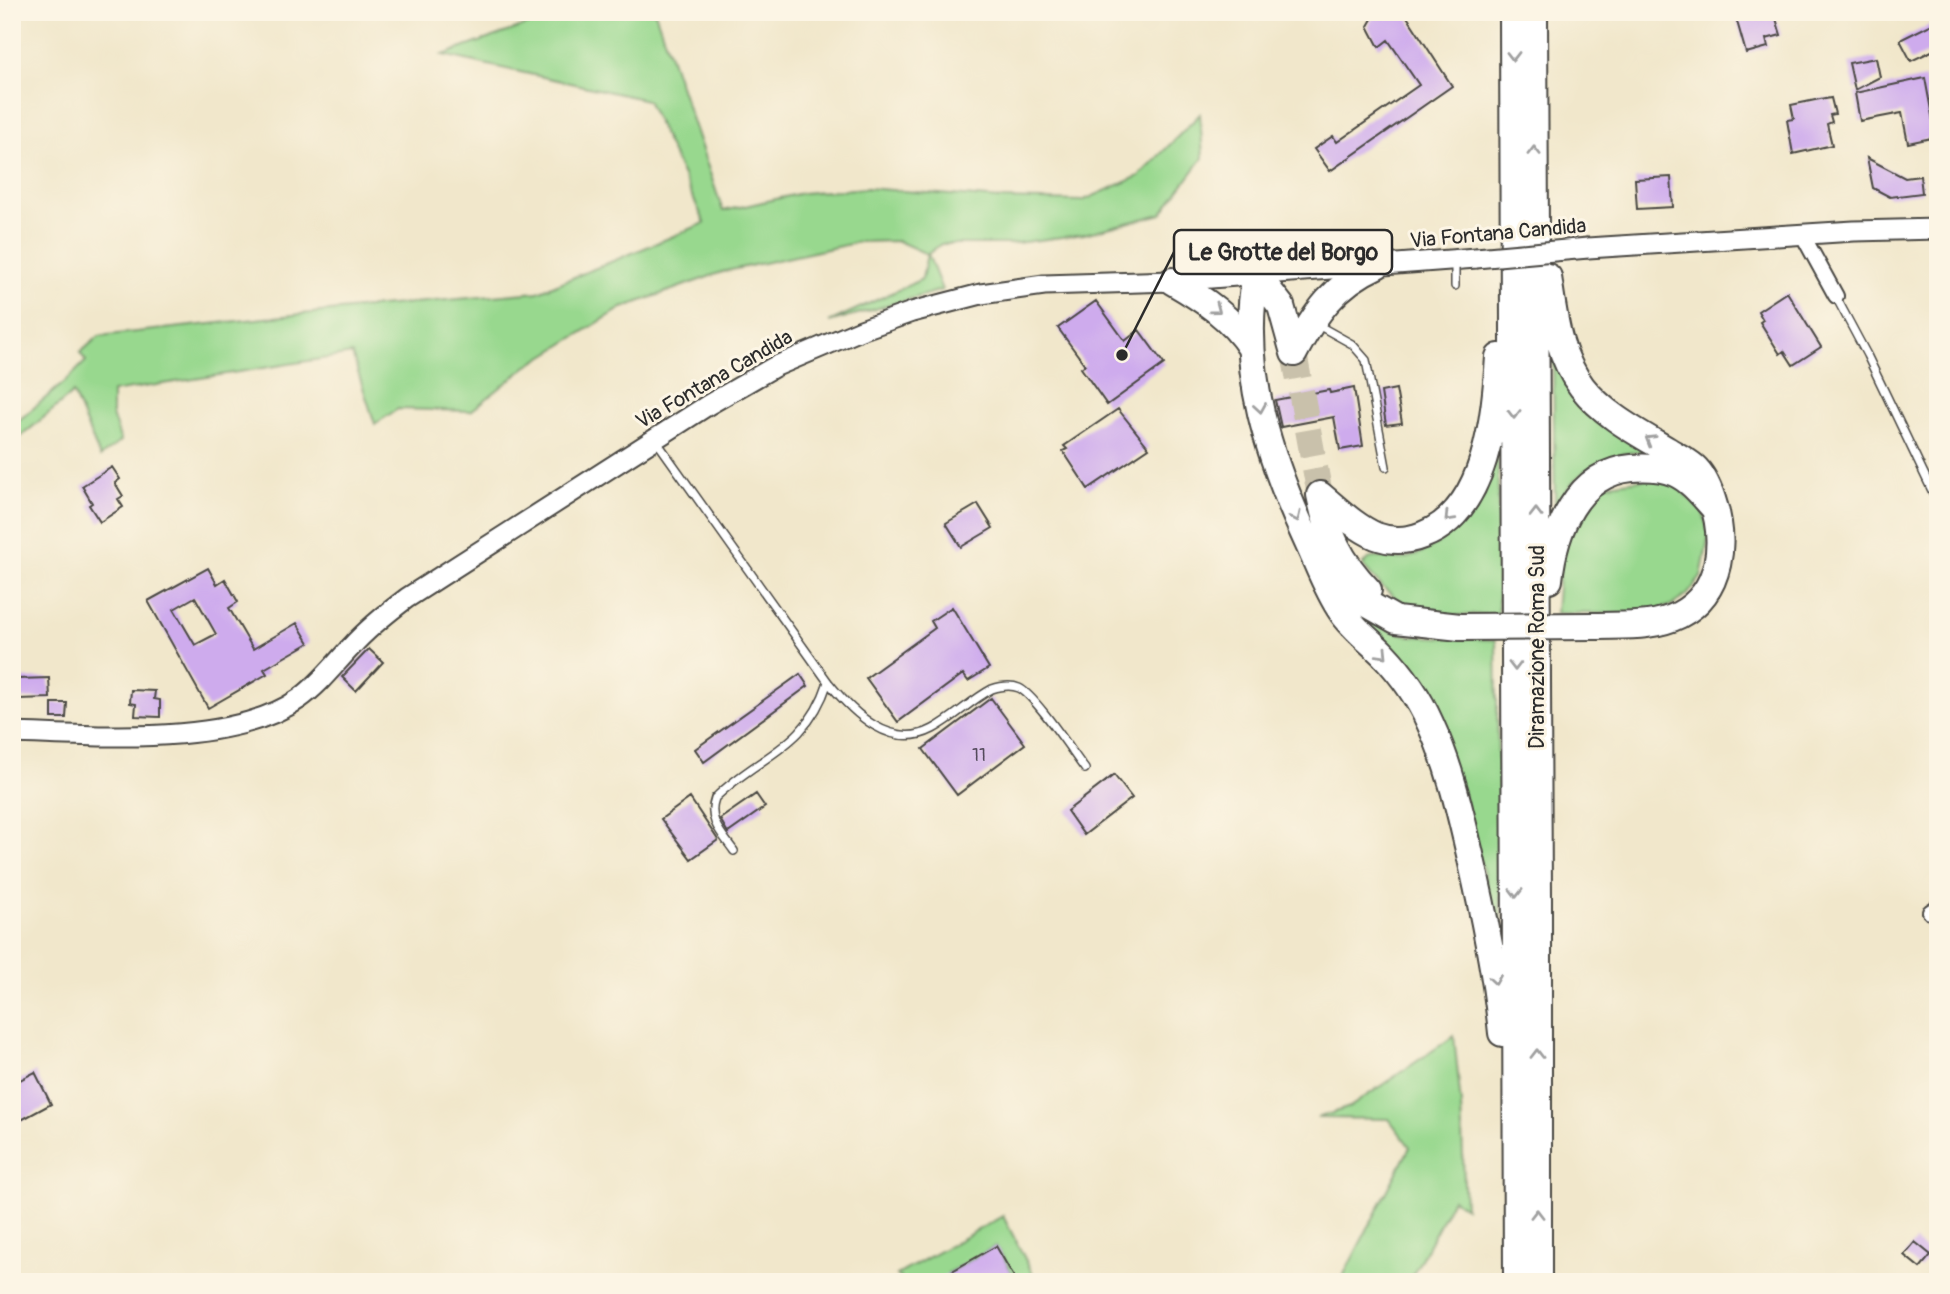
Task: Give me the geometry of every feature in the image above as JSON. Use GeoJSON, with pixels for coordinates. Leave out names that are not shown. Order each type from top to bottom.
{"type":"FeatureCollection","features":[{"type":"Feature","properties":{"kind":"highway","name":"Diramazione Roma Sud"},"geometry":{"type":"LineString","coordinates":[[1513,12],[1517,1282]]}},
{"type":"Feature","properties":{"kind":"highway","name":"Diramazione Roma Sud"},"geometry":{"type":"LineString","coordinates":[[1534,12],[1538,1282]]}},
{"type":"Feature","properties":{"kind":"highway"},"geometry":{"type":"LineString","coordinates":[[1396,620],[1342,559],[1330,531],[1320,495],[1371,533],[1390,540],[1407,540],[1440,527],[1464,501],[1475,482],[1488,443],[1499,365],[1513,100]]}},
{"type":"Feature","properties":{"kind":"highway"},"geometry":{"type":"LineString","coordinates":[[1318,566],[1359,599],[1396,620],[1460,627],[1595,626],[1658,622],[1677,616],[1690,608],[1709,584],[1719,560],[1721,537],[1715,509],[1704,481],[1695,468],[1600,406],[1572,372],[1556,331],[1546,266],[1534,219]]}},
{"type":"Feature","properties":{"kind":"highway"},"geometry":{"type":"LineString","coordinates":[[1256,274],[1281,306],[1294,353],[1312,322],[1341,287],[1361,272],[1377,265]]}},
{"type":"Feature","properties":{"kind":"highway"},"geometry":{"type":"LineString","coordinates":[[1256,274],[1250,312],[1251,348],[1261,419],[1288,499],[1342,612],[1393,664],[1417,698],[1436,736],[1454,786],[1479,894],[1497,991],[1517,1244]]}},
{"type":"Feature","properties":{"kind":"highway"},"geometry":{"type":"LineString","coordinates":[[1172,281],[1222,313],[1251,348]]}},
{"type":"Feature","properties":{"kind":"highway"},"geometry":{"type":"LineString","coordinates":[[1538,900],[1549,585],[1554,548],[1561,527],[1573,504],[1589,485],[1604,475],[1624,468],[1649,467],[1677,474],[1689,482],[1715,509]]}},
{"type":"Feature","properties":{"kind":"main road","name":"Via Fontana Candida"},"geometry":{"type":"LineString","coordinates":[[12,733],[107,735],[184,732],[238,725],[273,714],[310,690],[375,623],[407,598],[655,439],[774,367],[828,343],[912,312],[981,294],[1030,286],[1172,281],[1588,248],[1802,234],[1938,229]]}},
{"type":"Feature","properties":{"kind":"street"},"geometry":{"type":"LineString","coordinates":[[1802,234],[1836,296]]}},
{"type":"Feature","properties":{"kind":"lane"},"geometry":{"type":"LineString","coordinates":[[1455,259],[1455,286]]}},
{"type":"Feature","properties":{"kind":"lane"},"geometry":{"type":"LineString","coordinates":[[1836,296],[1938,503]]}},
{"type":"Feature","properties":{"kind":"lane"},"geometry":{"type":"LineString","coordinates":[[1312,322],[1352,344],[1366,360],[1386,467]]}},
{"type":"Feature","properties":{"kind":"lane"},"geometry":{"type":"LineString","coordinates":[[655,439],[828,682],[862,718],[884,731],[908,736],[935,728],[992,689],[1001,686],[1018,687],[1030,696],[1085,769]]}},
{"type":"Feature","properties":{"kind":"lane"},"geometry":{"type":"LineString","coordinates":[[734,851],[713,821],[715,798],[801,731],[821,703],[828,682]]}},
{"type":"Feature","properties":{"kind":"green space"},"geometry":{"type":"Polygon","coordinates":[[[563,12],[655,12],[723,211],[802,193],[867,188],[1000,199],[1082,201],[1139,176],[1200,114],[1203,158],[1161,214],[1084,234],[1009,244],[941,244],[928,254],[942,290],[829,322],[922,279],[927,254],[898,241],[859,242],[722,272],[622,308],[526,367],[471,411],[398,409],[375,424],[352,354],[112,392],[112,415],[121,441],[100,457],[73,393],[12,444],[12,426],[86,361],[80,353],[99,336],[538,292],[705,223],[647,100],[443,55],[563,12]]]}},
{"type":"Feature","properties":{"kind":"green space"},"geometry":{"type":"Polygon","coordinates":[[[1553,352],[1650,451],[1627,453],[1596,464],[1578,477],[1558,505],[1555,502],[1553,352]]]}},
{"type":"Feature","properties":{"kind":"green space"},"geometry":{"type":"Polygon","coordinates":[[[1498,455],[1498,614],[1438,615],[1399,600],[1376,581],[1363,565],[1374,558],[1398,559],[1418,554],[1448,535],[1498,455]]]}},
{"type":"Feature","properties":{"kind":"green space"},"geometry":{"type":"Polygon","coordinates":[[[1667,476],[1703,512],[1709,535],[1701,577],[1687,595],[1670,606],[1639,614],[1556,613],[1561,547],[1595,486],[1667,476]]]}},
{"type":"Feature","properties":{"kind":"green space"},"geometry":{"type":"Polygon","coordinates":[[[1359,614],[1384,628],[1410,636],[1496,640],[1501,942],[1462,789],[1359,614]]]}},
{"type":"Feature","properties":{"kind":"green space"},"geometry":{"type":"Polygon","coordinates":[[[1454,1036],[1461,1105],[1465,1208],[1453,1199],[1409,1282],[1340,1282],[1410,1147],[1389,1119],[1317,1118],[1350,1107],[1454,1036]]]}},
{"type":"Feature","properties":{"kind":"green space"},"geometry":{"type":"Polygon","coordinates":[[[1003,1216],[1037,1282],[1023,1282],[1020,1276],[1009,1282],[1015,1278],[996,1246],[948,1273],[953,1282],[904,1282],[897,1275],[1003,1216]]]}},
{"type":"Feature","properties":{"kind":"building"},"geometry":{"type":"Polygon","coordinates":[[[1376,12],[1404,12],[1452,86],[1330,171],[1314,149],[1333,136],[1337,142],[1419,85],[1388,40],[1379,47],[1368,26],[1376,12]]]}},
{"type":"Feature","properties":{"kind":"building"},"geometry":{"type":"Polygon","coordinates":[[[1756,12],[1774,12],[1781,35],[1766,39],[1768,47],[1746,53],[1736,18],[1756,12]]]}},
{"type":"Feature","properties":{"kind":"building"},"geometry":{"type":"Polygon","coordinates":[[[1938,21],[1938,48],[1911,61],[1900,40],[1938,21]]]}},
{"type":"Feature","properties":{"kind":"building"},"geometry":{"type":"Polygon","coordinates":[[[1876,58],[1880,77],[1855,90],[1849,63],[1876,58]]]}},
{"type":"Feature","properties":{"kind":"building"},"geometry":{"type":"Polygon","coordinates":[[[1925,78],[1936,137],[1908,143],[1902,113],[1860,121],[1855,93],[1925,78]]]}},
{"type":"Feature","properties":{"kind":"building"},"geometry":{"type":"Polygon","coordinates":[[[1831,98],[1835,114],[1830,115],[1832,122],[1827,124],[1832,145],[1793,154],[1787,120],[1794,119],[1791,105],[1831,98]]]}},
{"type":"Feature","properties":{"kind":"building"},"geometry":{"type":"Polygon","coordinates":[[[1867,158],[1905,178],[1920,176],[1922,193],[1890,197],[1873,188],[1867,158]]]}},
{"type":"Feature","properties":{"kind":"building"},"geometry":{"type":"Polygon","coordinates":[[[1671,177],[1673,207],[1637,209],[1635,179],[1671,177]]]}},
{"type":"Feature","properties":{"kind":"building"},"geometry":{"type":"Polygon","coordinates":[[[1787,292],[1821,347],[1793,365],[1784,351],[1780,354],[1760,322],[1763,320],[1758,311],[1787,292]]]}},
{"type":"Feature","properties":{"kind":"building"},"geometry":{"type":"Polygon","coordinates":[[[1096,301],[1125,341],[1139,330],[1164,364],[1107,405],[1081,368],[1085,365],[1058,328],[1096,301]]]}},
{"type":"Feature","properties":{"kind":"building"},"geometry":{"type":"Polygon","coordinates":[[[1354,388],[1363,446],[1340,450],[1334,417],[1281,427],[1275,400],[1354,388]]]}},
{"type":"Feature","properties":{"kind":"building"},"geometry":{"type":"Polygon","coordinates":[[[1396,389],[1402,423],[1386,425],[1381,392],[1396,389]]]}},
{"type":"Feature","properties":{"kind":"building"},"geometry":{"type":"Polygon","coordinates":[[[1118,409],[1149,448],[1088,489],[1063,451],[1067,449],[1064,446],[1118,409]]]}},
{"type":"Feature","properties":{"kind":"building"},"geometry":{"type":"Polygon","coordinates":[[[112,467],[120,479],[115,483],[123,496],[118,499],[123,507],[100,522],[89,505],[92,503],[82,486],[112,467]]]}},
{"type":"Feature","properties":{"kind":"building"},"geometry":{"type":"Polygon","coordinates":[[[978,504],[993,528],[961,547],[946,523],[978,504]]]}},
{"type":"Feature","properties":{"kind":"building"},"geometry":{"type":"Polygon","coordinates":[[[208,568],[217,584],[225,579],[238,602],[229,608],[253,649],[297,623],[309,643],[264,669],[267,674],[208,708],[148,601],[208,568]],[[195,597],[174,609],[195,645],[216,634],[195,597]]]}},
{"type":"Feature","properties":{"kind":"building"},"geometry":{"type":"Polygon","coordinates":[[[952,607],[989,668],[968,681],[963,674],[898,722],[866,678],[935,628],[931,621],[952,607]]]}},
{"type":"Feature","properties":{"kind":"building"},"geometry":{"type":"Polygon","coordinates":[[[369,649],[383,662],[356,691],[342,677],[369,649]]]}},
{"type":"Feature","properties":{"kind":"building"},"geometry":{"type":"Polygon","coordinates":[[[800,674],[808,686],[704,762],[695,749],[800,674]]]}},
{"type":"Feature","properties":{"kind":"building"},"geometry":{"type":"Polygon","coordinates":[[[49,678],[50,698],[18,699],[17,679],[49,678]]]}},
{"type":"Feature","properties":{"kind":"building"},"geometry":{"type":"Polygon","coordinates":[[[131,690],[155,691],[154,699],[160,700],[160,717],[135,716],[136,704],[130,703],[131,690]]]}},
{"type":"Feature","properties":{"kind":"building"},"geometry":{"type":"Polygon","coordinates":[[[991,698],[1025,744],[957,795],[923,749],[991,698]]]}},
{"type":"Feature","properties":{"kind":"building"},"geometry":{"type":"Polygon","coordinates":[[[52,703],[67,703],[66,718],[52,718],[52,703]]]}},
{"type":"Feature","properties":{"kind":"building"},"geometry":{"type":"Polygon","coordinates":[[[1114,775],[1132,798],[1084,835],[1067,811],[1114,775]]]}},
{"type":"Feature","properties":{"kind":"building"},"geometry":{"type":"Polygon","coordinates":[[[756,794],[765,807],[728,833],[720,819],[756,794]]]}},
{"type":"Feature","properties":{"kind":"building"},"geometry":{"type":"Polygon","coordinates":[[[690,798],[718,840],[691,859],[661,819],[690,798]]]}},
{"type":"Feature","properties":{"kind":"building"},"geometry":{"type":"Polygon","coordinates":[[[35,1072],[51,1104],[12,1125],[12,1084],[35,1072]]]}},
{"type":"Feature","properties":{"kind":"building"},"geometry":{"type":"Polygon","coordinates":[[[1915,1242],[1931,1255],[1920,1268],[1904,1255],[1915,1242]]]}},
{"type":"Feature","properties":{"kind":"building"},"geometry":{"type":"Polygon","coordinates":[[[996,1246],[1017,1282],[933,1282],[996,1246]]]}},
{"type":"Feature","properties":{"kind":"tunnel"},"geometry":{"type":"LineString","coordinates":[[1294,353],[1320,495]]}},
{"type":"Feature","properties":{"kind":"place","name":"Le Grotte del Borgo"},"geometry":{"type":"Point","coordinates":[1122,355]}}]}
